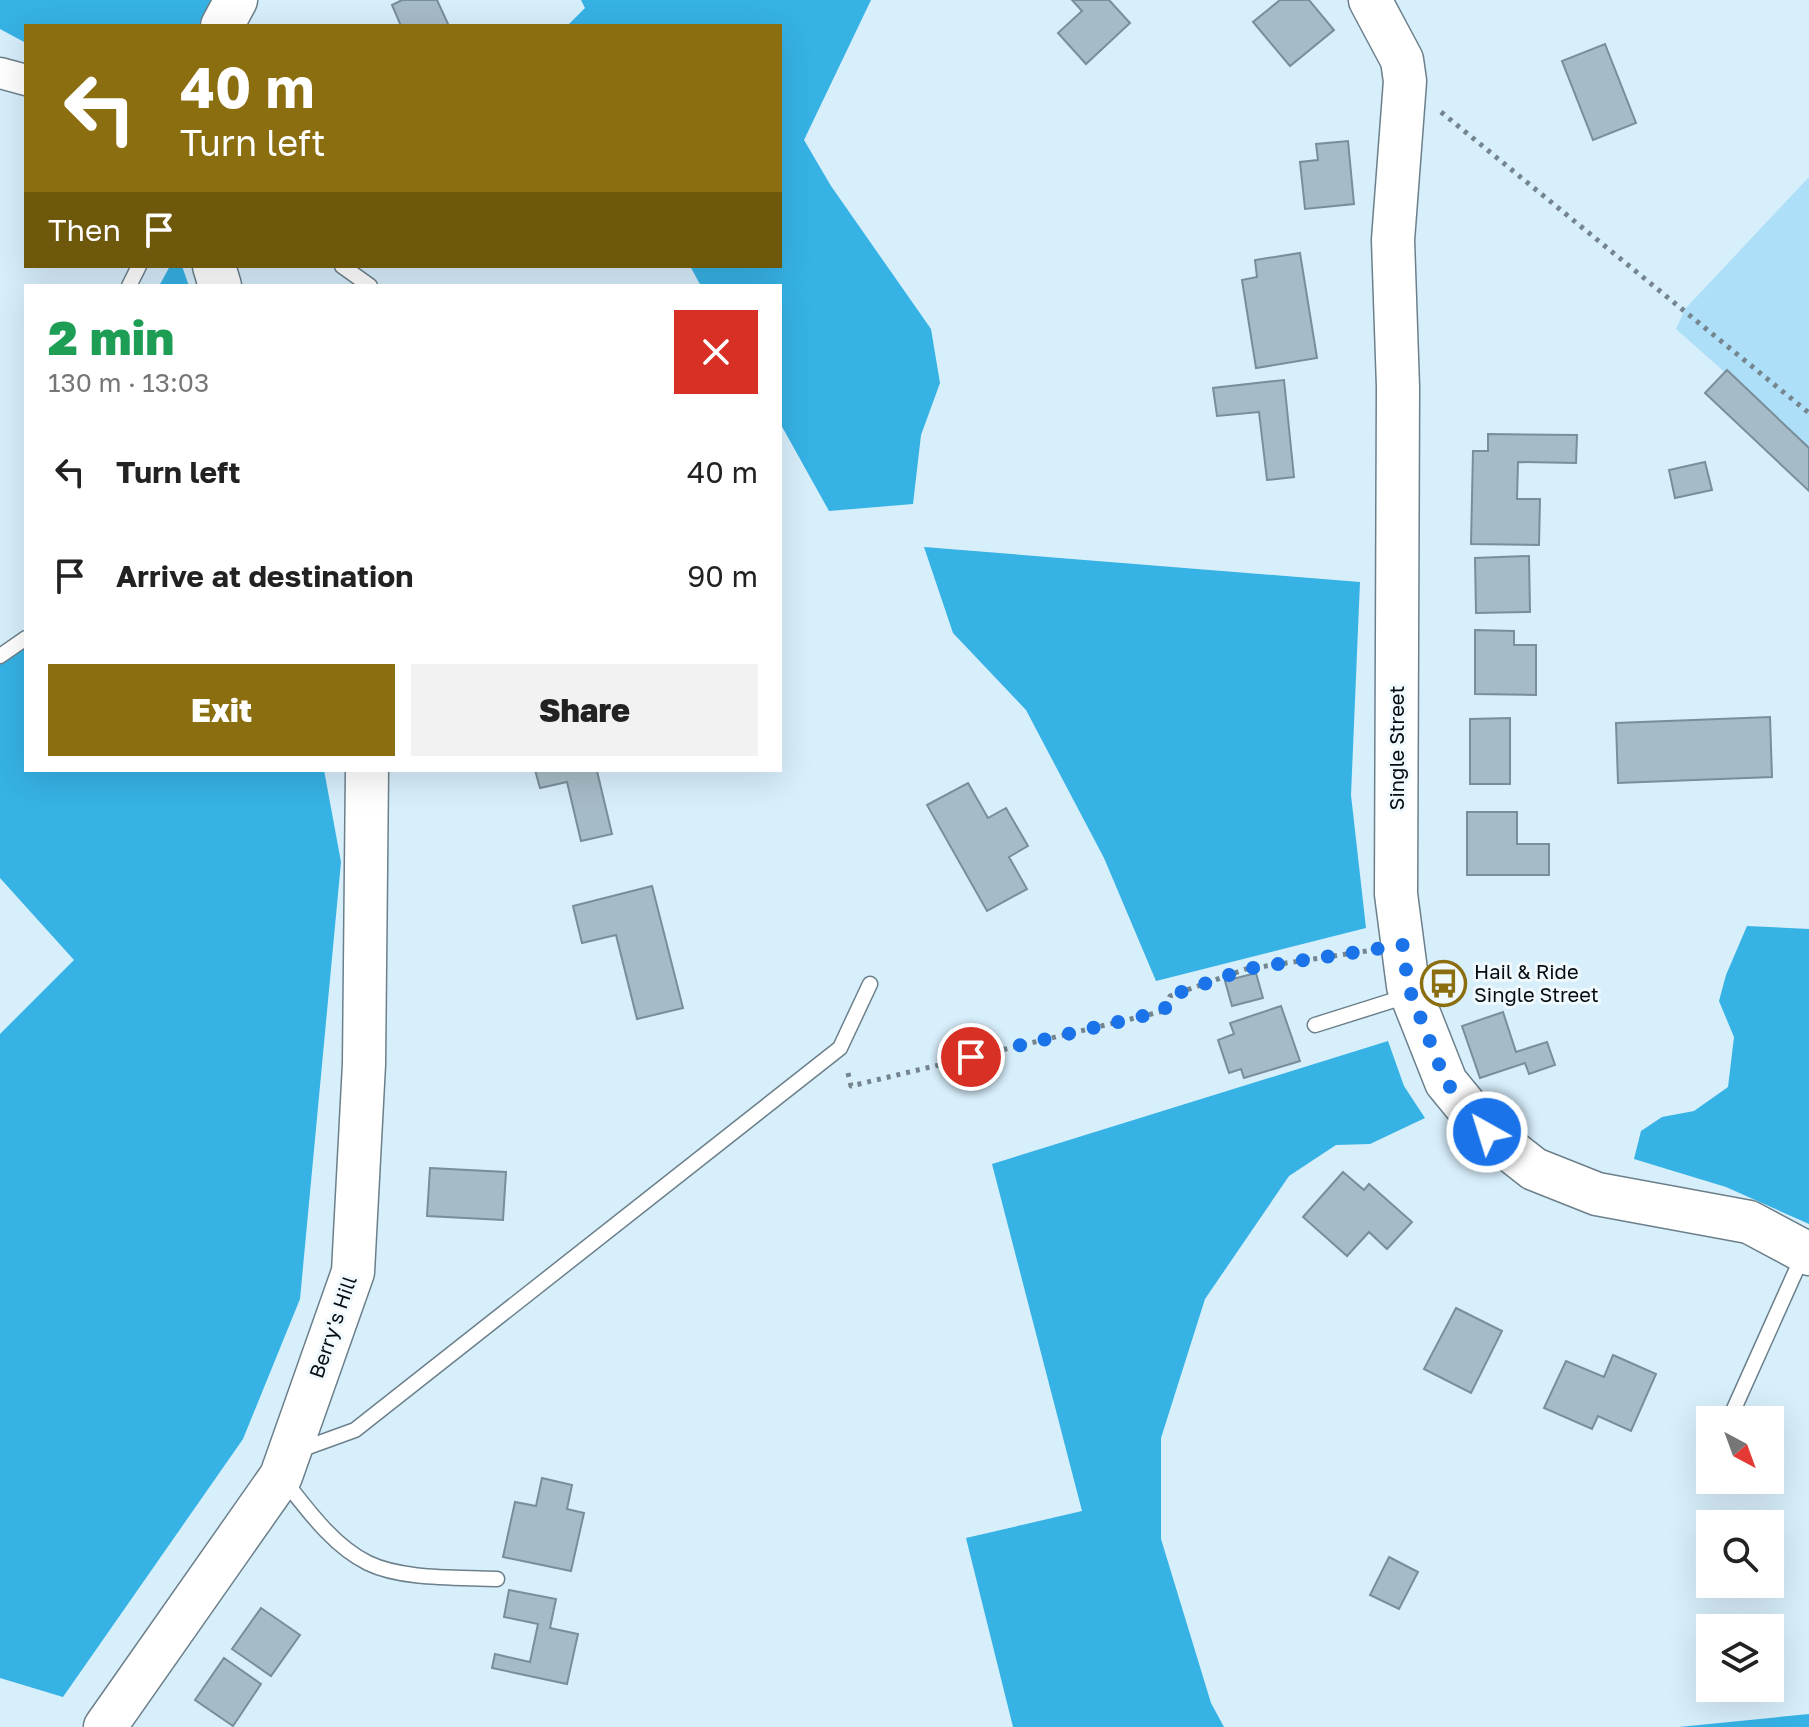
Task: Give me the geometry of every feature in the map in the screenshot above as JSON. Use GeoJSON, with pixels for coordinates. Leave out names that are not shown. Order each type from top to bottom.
{"type":"FeatureCollection","features":[{"type":"Feature","properties":{"kind":"street"},"geometry":{"type":"LineString","coordinates":[[223,24],[236,0]]}},
{"type":"Feature","properties":{"kind":"street","name":"Single Street"},"geometry":{"type":"LineString","coordinates":[[1370,0],[1402,60],[1405,81],[1393,240],[1398,387],[1396,894],[1411,995],[1446,1082],[1487,1132],[1534,1169],[1597,1194],[1749,1222],[1807,1253]]}},
{"type":"Feature","properties":{"kind":"street"},"geometry":{"type":"LineString","coordinates":[[0,73],[24,79]]}},
{"type":"Feature","properties":{"kind":"street","name":"Berry's Hill"},"geometry":{"type":"LineString","coordinates":[[105,1727],[285,1465],[353,1272],[364,1064],[367,772]]}},
{"type":"Feature","properties":{"kind":"lane"},"geometry":{"type":"LineString","coordinates":[[345,268],[367,284]]}},
{"type":"Feature","properties":{"kind":"lane"},"geometry":{"type":"LineString","coordinates":[[0,656],[24,639]]}},
{"type":"Feature","properties":{"kind":"lane"},"geometry":{"type":"LineString","coordinates":[[497,1579],[402,1573],[368,1563],[346,1549],[329,1532],[285,1465],[355,1430],[840,1048],[870,984]]}},
{"type":"Feature","properties":{"kind":"lane"},"geometry":{"type":"LineString","coordinates":[[1315,1025],[1411,995]]}},
{"type":"Feature","properties":{"kind":"lane"},"geometry":{"type":"LineString","coordinates":[[1736,1406],[1807,1253]]}},
{"type":"Feature","properties":{"kind":"path"},"geometry":{"type":"LineString","coordinates":[[1438,108],[1809,413]]}},
{"type":"Feature","properties":{"kind":"path"},"geometry":{"type":"LineString","coordinates":[[847,1070],[851,1086],[1164,1011],[1170,996],[1246,969],[1403,945]]}},
{"type":"Feature","properties":{"kind":"shaded area"},"geometry":{"type":"Polygon","coordinates":[[[0,0],[224,0],[211,24],[24,24],[24,42],[0,29],[0,0]]]}},
{"type":"Feature","properties":{"kind":"shaded area"},"geometry":{"type":"Polygon","coordinates":[[[581,0],[871,0],[804,140],[831,186],[931,329],[940,383],[921,435],[913,504],[829,511],[782,427],[782,284],[700,284],[691,268],[782,268],[782,24],[569,24],[585,8],[581,0]]]}},
{"type":"Feature","properties":{"kind":"shaded area"},"geometry":{"type":"Polygon","coordinates":[[[1809,177],[1809,447],[1676,329],[1685,309],[1809,177]]]}},
{"type":"Feature","properties":{"kind":"shaded area"},"geometry":{"type":"Polygon","coordinates":[[[169,268],[183,268],[188,284],[160,284],[169,268]]]}},
{"type":"Feature","properties":{"kind":"shaded area"},"geometry":{"type":"Polygon","coordinates":[[[924,547],[1360,582],[1351,795],[1366,928],[1156,981],[1104,858],[1026,710],[953,633],[924,547]]]}},
{"type":"Feature","properties":{"kind":"shaded area"},"geometry":{"type":"Polygon","coordinates":[[[24,638],[24,772],[324,772],[341,862],[300,1299],[243,1439],[63,1697],[0,1678],[0,1034],[74,960],[0,878],[0,659],[24,638]]]}},
{"type":"Feature","properties":{"kind":"shaded area"},"geometry":{"type":"Polygon","coordinates":[[[1747,926],[1809,929],[1809,1224],[1726,1187],[1634,1159],[1641,1131],[1662,1117],[1694,1111],[1728,1087],[1734,1037],[1719,1001],[1726,975],[1747,926]]]}},
{"type":"Feature","properties":{"kind":"shaded area"},"geometry":{"type":"Polygon","coordinates":[[[1388,1041],[1404,1086],[1425,1118],[1370,1144],[1336,1145],[1289,1176],[1205,1299],[1161,1438],[1161,1539],[1211,1703],[1224,1727],[1013,1727],[966,1538],[1082,1511],[992,1164],[1388,1041]]]}},
{"type":"Feature","properties":{"kind":"shaded area"},"geometry":{"type":"Polygon","coordinates":[[[1809,1714],[1809,1727],[1679,1727],[1809,1714]]]}},
{"type":"Feature","properties":{"kind":"building"},"geometry":{"type":"Polygon","coordinates":[[[402,0],[437,0],[448,24],[400,24],[392,5],[402,0]]]}},
{"type":"Feature","properties":{"kind":"building"},"geometry":{"type":"Polygon","coordinates":[[[1072,0],[1109,0],[1130,23],[1086,64],[1058,33],[1082,11],[1072,0]]]}},
{"type":"Feature","properties":{"kind":"building"},"geometry":{"type":"Polygon","coordinates":[[[1280,0],[1309,0],[1334,30],[1290,66],[1253,22],[1280,0]]]}},
{"type":"Feature","properties":{"kind":"building"},"geometry":{"type":"Polygon","coordinates":[[[1605,44],[1636,123],[1593,140],[1562,61],[1605,44]]]}},
{"type":"Feature","properties":{"kind":"building"},"geometry":{"type":"Polygon","coordinates":[[[1348,141],[1354,204],[1305,209],[1300,162],[1318,160],[1316,144],[1348,141]]]}},
{"type":"Feature","properties":{"kind":"building"},"geometry":{"type":"Polygon","coordinates":[[[1300,253],[1317,358],[1256,368],[1242,280],[1257,277],[1255,260],[1300,253]]]}},
{"type":"Feature","properties":{"kind":"building"},"geometry":{"type":"Polygon","coordinates":[[[1727,370],[1809,448],[1809,491],[1705,393],[1727,370]]]}},
{"type":"Feature","properties":{"kind":"building"},"geometry":{"type":"Polygon","coordinates":[[[1284,380],[1294,477],[1267,480],[1259,412],[1217,416],[1213,388],[1284,380]]]}},
{"type":"Feature","properties":{"kind":"building"},"geometry":{"type":"Polygon","coordinates":[[[1488,434],[1577,435],[1576,463],[1518,462],[1517,499],[1540,499],[1539,545],[1471,544],[1473,451],[1488,451],[1488,434]]]}},
{"type":"Feature","properties":{"kind":"building"},"geometry":{"type":"Polygon","coordinates":[[[1705,462],[1712,490],[1675,498],[1669,470],[1705,462]]]}},
{"type":"Feature","properties":{"kind":"building"},"geometry":{"type":"Polygon","coordinates":[[[1529,556],[1530,612],[1476,613],[1475,558],[1529,556]]]}},
{"type":"Feature","properties":{"kind":"building"},"geometry":{"type":"Polygon","coordinates":[[[1475,630],[1514,631],[1514,645],[1536,645],[1536,695],[1475,694],[1475,630]]]}},
{"type":"Feature","properties":{"kind":"building"},"geometry":{"type":"Polygon","coordinates":[[[1770,717],[1772,777],[1618,783],[1616,723],[1770,717]]]}},
{"type":"Feature","properties":{"kind":"building"},"geometry":{"type":"Polygon","coordinates":[[[1510,718],[1510,784],[1470,784],[1470,719],[1510,718]]]}},
{"type":"Feature","properties":{"kind":"building"},"geometry":{"type":"Polygon","coordinates":[[[536,772],[597,772],[612,834],[581,841],[567,782],[540,788],[536,772]]]}},
{"type":"Feature","properties":{"kind":"building"},"geometry":{"type":"Polygon","coordinates":[[[968,783],[988,818],[1006,808],[1028,846],[1009,857],[1027,889],[987,911],[927,805],[968,783]]]}},
{"type":"Feature","properties":{"kind":"building"},"geometry":{"type":"Polygon","coordinates":[[[1467,812],[1517,812],[1517,844],[1549,844],[1549,875],[1467,875],[1467,812]]]}},
{"type":"Feature","properties":{"kind":"building"},"geometry":{"type":"Polygon","coordinates":[[[652,886],[683,1008],[637,1019],[616,935],[582,943],[573,906],[652,886]]]}},
{"type":"Feature","properties":{"kind":"building"},"geometry":{"type":"Polygon","coordinates":[[[1256,973],[1263,998],[1232,1006],[1225,981],[1256,973]]]}},
{"type":"Feature","properties":{"kind":"building"},"geometry":{"type":"Polygon","coordinates":[[[1281,1006],[1300,1061],[1244,1078],[1241,1069],[1229,1073],[1218,1040],[1234,1034],[1230,1023],[1281,1006]]]}},
{"type":"Feature","properties":{"kind":"building"},"geometry":{"type":"Polygon","coordinates":[[[1503,1012],[1516,1052],[1547,1042],[1555,1065],[1529,1074],[1525,1063],[1480,1078],[1462,1026],[1503,1012]]]}},
{"type":"Feature","properties":{"kind":"building"},"geometry":{"type":"Polygon","coordinates":[[[430,1168],[506,1172],[503,1220],[427,1216],[430,1168]]]}},
{"type":"Feature","properties":{"kind":"building"},"geometry":{"type":"Polygon","coordinates":[[[1343,1172],[1364,1190],[1369,1184],[1412,1222],[1387,1249],[1369,1232],[1347,1256],[1303,1217],[1343,1172]]]}},
{"type":"Feature","properties":{"kind":"building"},"geometry":{"type":"Polygon","coordinates":[[[1456,1308],[1502,1331],[1471,1393],[1424,1369],[1456,1308]]]}},
{"type":"Feature","properties":{"kind":"building"},"geometry":{"type":"Polygon","coordinates":[[[1613,1355],[1656,1374],[1631,1431],[1598,1416],[1592,1429],[1544,1408],[1566,1361],[1604,1377],[1613,1355]]]}},
{"type":"Feature","properties":{"kind":"building"},"geometry":{"type":"Polygon","coordinates":[[[542,1478],[572,1485],[567,1509],[584,1513],[571,1571],[503,1557],[515,1502],[536,1506],[542,1478]]]}},
{"type":"Feature","properties":{"kind":"building"},"geometry":{"type":"Polygon","coordinates":[[[1389,1557],[1418,1572],[1399,1609],[1370,1595],[1389,1557]]]}},
{"type":"Feature","properties":{"kind":"building"},"geometry":{"type":"Polygon","coordinates":[[[509,1590],[556,1599],[550,1628],[578,1634],[567,1684],[492,1668],[495,1654],[530,1662],[538,1624],[504,1617],[509,1590]]]}},
{"type":"Feature","properties":{"kind":"building"},"geometry":{"type":"Polygon","coordinates":[[[261,1608],[300,1635],[271,1676],[232,1649],[261,1608]]]}},
{"type":"Feature","properties":{"kind":"building"},"geometry":{"type":"Polygon","coordinates":[[[224,1658],[261,1684],[233,1726],[195,1700],[224,1658]]]}},
{"type":"Feature","properties":{"kind":"place","name":"Hail & Ride Single Street"},"geometry":{"type":"Point","coordinates":[1443,984]}},
{"type":"Feature","properties":{"kind":"route"},"geometry":{"type":"LineString","coordinates":[[971,1057],[1164,1011],[1170,996],[1246,969],[1403,945],[1408,986],[1446,1082],[1487,1132]]}}]}
